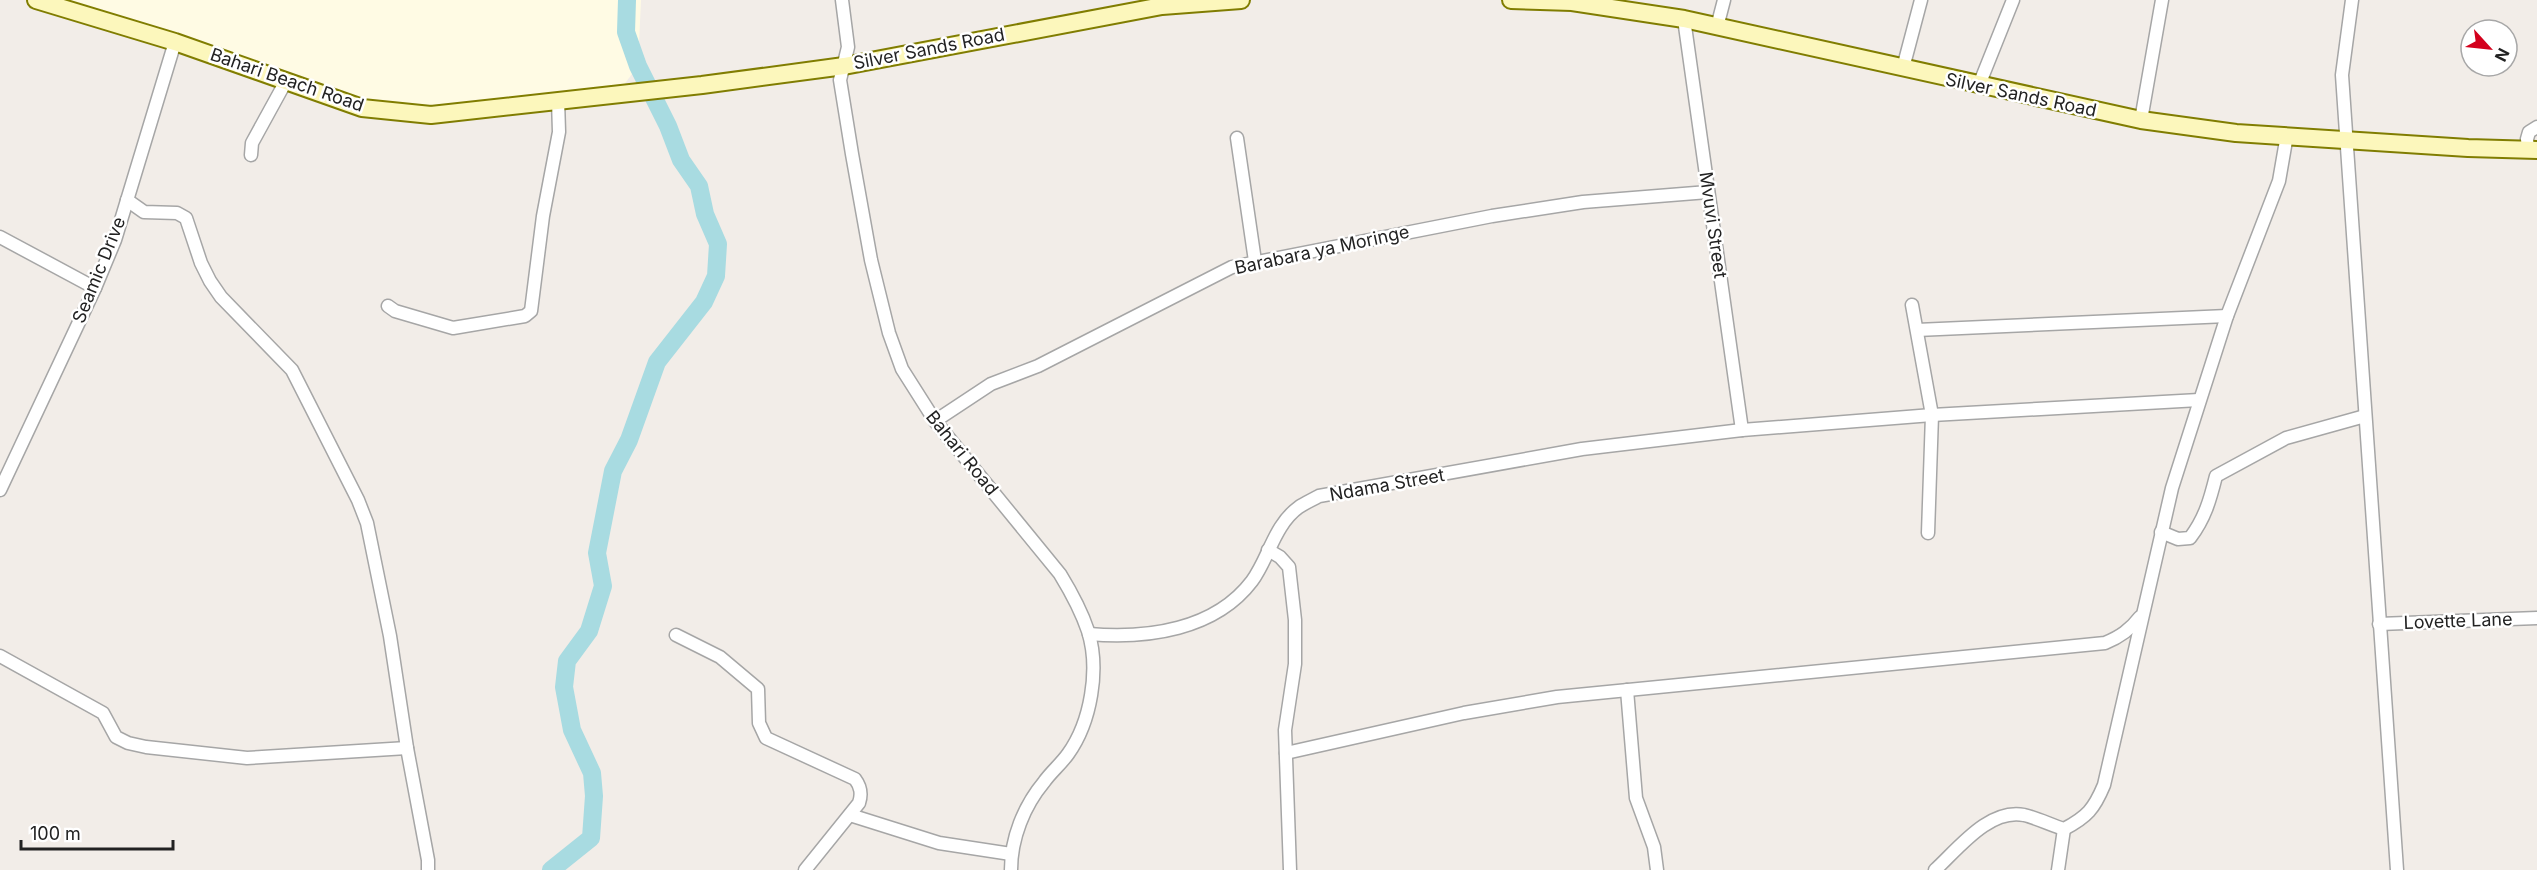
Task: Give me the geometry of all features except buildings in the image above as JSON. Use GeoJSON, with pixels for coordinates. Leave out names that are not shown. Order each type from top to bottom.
{"type":"FeatureCollection","features":[{"type":"Feature","properties":{"kind":"street","name":"Bahari Beach Road"},"geometry":{"type":"LineString","coordinates":[[36,0],[175,42],[362,108],[431,115],[617,94]]}},
{"type":"Feature","properties":{"kind":"street","name":"Bahari Road"},"geometry":{"type":"LineString","coordinates":[[842,0],[848,47],[840,80],[852,154],[871,260],[886,323],[902,369],[935,422],[1060,574],[1076,601],[1089,634],[1093,678],[1090,704],[1069,753],[1042,783],[1023,814],[1011,854],[1011,870]]}},
{"type":"Feature","properties":{"kind":"street","name":"Silver Sands Road"},"geometry":{"type":"LineString","coordinates":[[617,94],[844,66],[1162,6],[1241,0]]}},
{"type":"Feature","properties":{"kind":"street","name":"Silver Sands Road"},"geometry":{"type":"LineString","coordinates":[[1511,0],[1572,1],[1684,19],[2141,120],[2235,133],[2533,149]]}},
{"type":"Feature","properties":{"kind":"street"},"geometry":{"type":"LineString","coordinates":[[1717,27],[1724,0]]}},
{"type":"Feature","properties":{"kind":"street"},"geometry":{"type":"LineString","coordinates":[[1903,68],[1921,0]]}},
{"type":"Feature","properties":{"kind":"street"},"geometry":{"type":"LineString","coordinates":[[1979,86],[2013,0]]}},
{"type":"Feature","properties":{"kind":"street"},"geometry":{"type":"LineString","coordinates":[[2141,120],[2162,0]]}},
{"type":"Feature","properties":{"kind":"street"},"geometry":{"type":"LineString","coordinates":[[2352,0],[2342,75],[2397,870]]}},
{"type":"Feature","properties":{"kind":"street","name":"Mvuvi Street"},"geometry":{"type":"LineString","coordinates":[[1684,19],[1742,430]]}},
{"type":"Feature","properties":{"kind":"street","name":"Seamic Drive"},"geometry":{"type":"LineString","coordinates":[[0,490],[115,240],[175,42]]}},
{"type":"Feature","properties":{"kind":"street"},"geometry":{"type":"LineString","coordinates":[[251,155],[252,143],[286,81]]}},
{"type":"Feature","properties":{"kind":"street"},"geometry":{"type":"LineString","coordinates":[[388,306],[395,311],[453,328],[525,316],[531,311],[543,216],[559,132],[558,100]]}},
{"type":"Feature","properties":{"kind":"street"},"geometry":{"type":"LineString","coordinates":[[2533,149],[2527,139],[2529,132],[2537,127]]}},
{"type":"Feature","properties":{"kind":"street"},"geometry":{"type":"LineString","coordinates":[[1935,870],[1994,819],[2008,815],[2022,815],[2064,829],[2082,820],[2096,805],[2104,785],[2172,488],[2227,316],[2278,181],[2287,135]]}},
{"type":"Feature","properties":{"kind":"street"},"geometry":{"type":"LineString","coordinates":[[1237,138],[1255,261]]}},
{"type":"Feature","properties":{"kind":"street","name":"Barabara ya Moringe"},"geometry":{"type":"LineString","coordinates":[[935,422],[991,384],[1038,366],[1232,267],[1492,216],[1583,202],[1708,192]]}},
{"type":"Feature","properties":{"kind":"street"},"geometry":{"type":"LineString","coordinates":[[127,200],[144,212],[177,213],[186,218],[201,263],[210,280],[221,297],[291,370],[358,500],[367,523],[390,636],[406,748],[428,870]]}},
{"type":"Feature","properties":{"kind":"street"},"geometry":{"type":"LineString","coordinates":[[0,237],[94,288]]}},
{"type":"Feature","properties":{"kind":"street"},"geometry":{"type":"LineString","coordinates":[[1912,305],[1932,415],[1928,533]]}},
{"type":"Feature","properties":{"kind":"street"},"geometry":{"type":"LineString","coordinates":[[1917,330],[2227,316]]}},
{"type":"Feature","properties":{"kind":"street","name":"Ndama Street"},"geometry":{"type":"LineString","coordinates":[[1089,634],[1128,635],[1167,630],[1200,622],[1229,605],[1252,580],[1281,527],[1297,508],[1319,496],[1582,449],[1742,430],[1932,415],[2199,400]]}},
{"type":"Feature","properties":{"kind":"street"},"geometry":{"type":"LineString","coordinates":[[2162,532],[2178,539],[2190,538],[2199,525],[2212,495],[2216,476],[2242,460],[2286,438],[2365,416]]}},
{"type":"Feature","properties":{"kind":"street"},"geometry":{"type":"LineString","coordinates":[[1268,550],[1285,561],[1292,580],[1295,664],[1285,730],[1290,870]]}},
{"type":"Feature","properties":{"kind":"street"},"geometry":{"type":"LineString","coordinates":[[1286,753],[1464,713],[1557,697],[2105,643],[2120,637],[2133,627],[2142,615]]}},
{"type":"Feature","properties":{"kind":"street","name":"Lovette Lane"},"geometry":{"type":"LineString","coordinates":[[2379,624],[2537,618]]}},
{"type":"Feature","properties":{"kind":"street"},"geometry":{"type":"LineString","coordinates":[[676,635],[720,657],[758,689],[759,723],[766,738],[773,744],[855,779],[859,784],[861,797],[850,815],[805,870]]}},
{"type":"Feature","properties":{"kind":"street"},"geometry":{"type":"LineString","coordinates":[[0,656],[103,713],[116,737],[128,743],[184,752],[247,758],[406,748]]}},
{"type":"Feature","properties":{"kind":"street"},"geometry":{"type":"LineString","coordinates":[[1627,690],[1636,798],[1654,847],[1657,870]]}},
{"type":"Feature","properties":{"kind":"street"},"geometry":{"type":"LineString","coordinates":[[850,815],[939,843],[1011,854]]}},
{"type":"Feature","properties":{"kind":"street"},"geometry":{"type":"LineString","coordinates":[[2058,870],[2064,829]]}},
{"type":"Feature","properties":{"kind":"shaded area"},"geometry":{"type":"Polygon","coordinates":[[[36,0],[641,0],[638,66],[617,94],[431,115],[362,108],[36,0]]]}},
{"type":"Feature","properties":{"kind":"waterway"},"geometry":{"type":"LineString","coordinates":[[551,870],[591,838],[594,796],[592,773],[572,730],[564,687],[567,661],[589,631],[603,586],[597,553],[613,471],[629,440],[657,362],[704,302],[716,276],[718,244],[705,214],[699,186],[681,160],[668,126],[638,66],[626,32],[627,0]]}}]}
